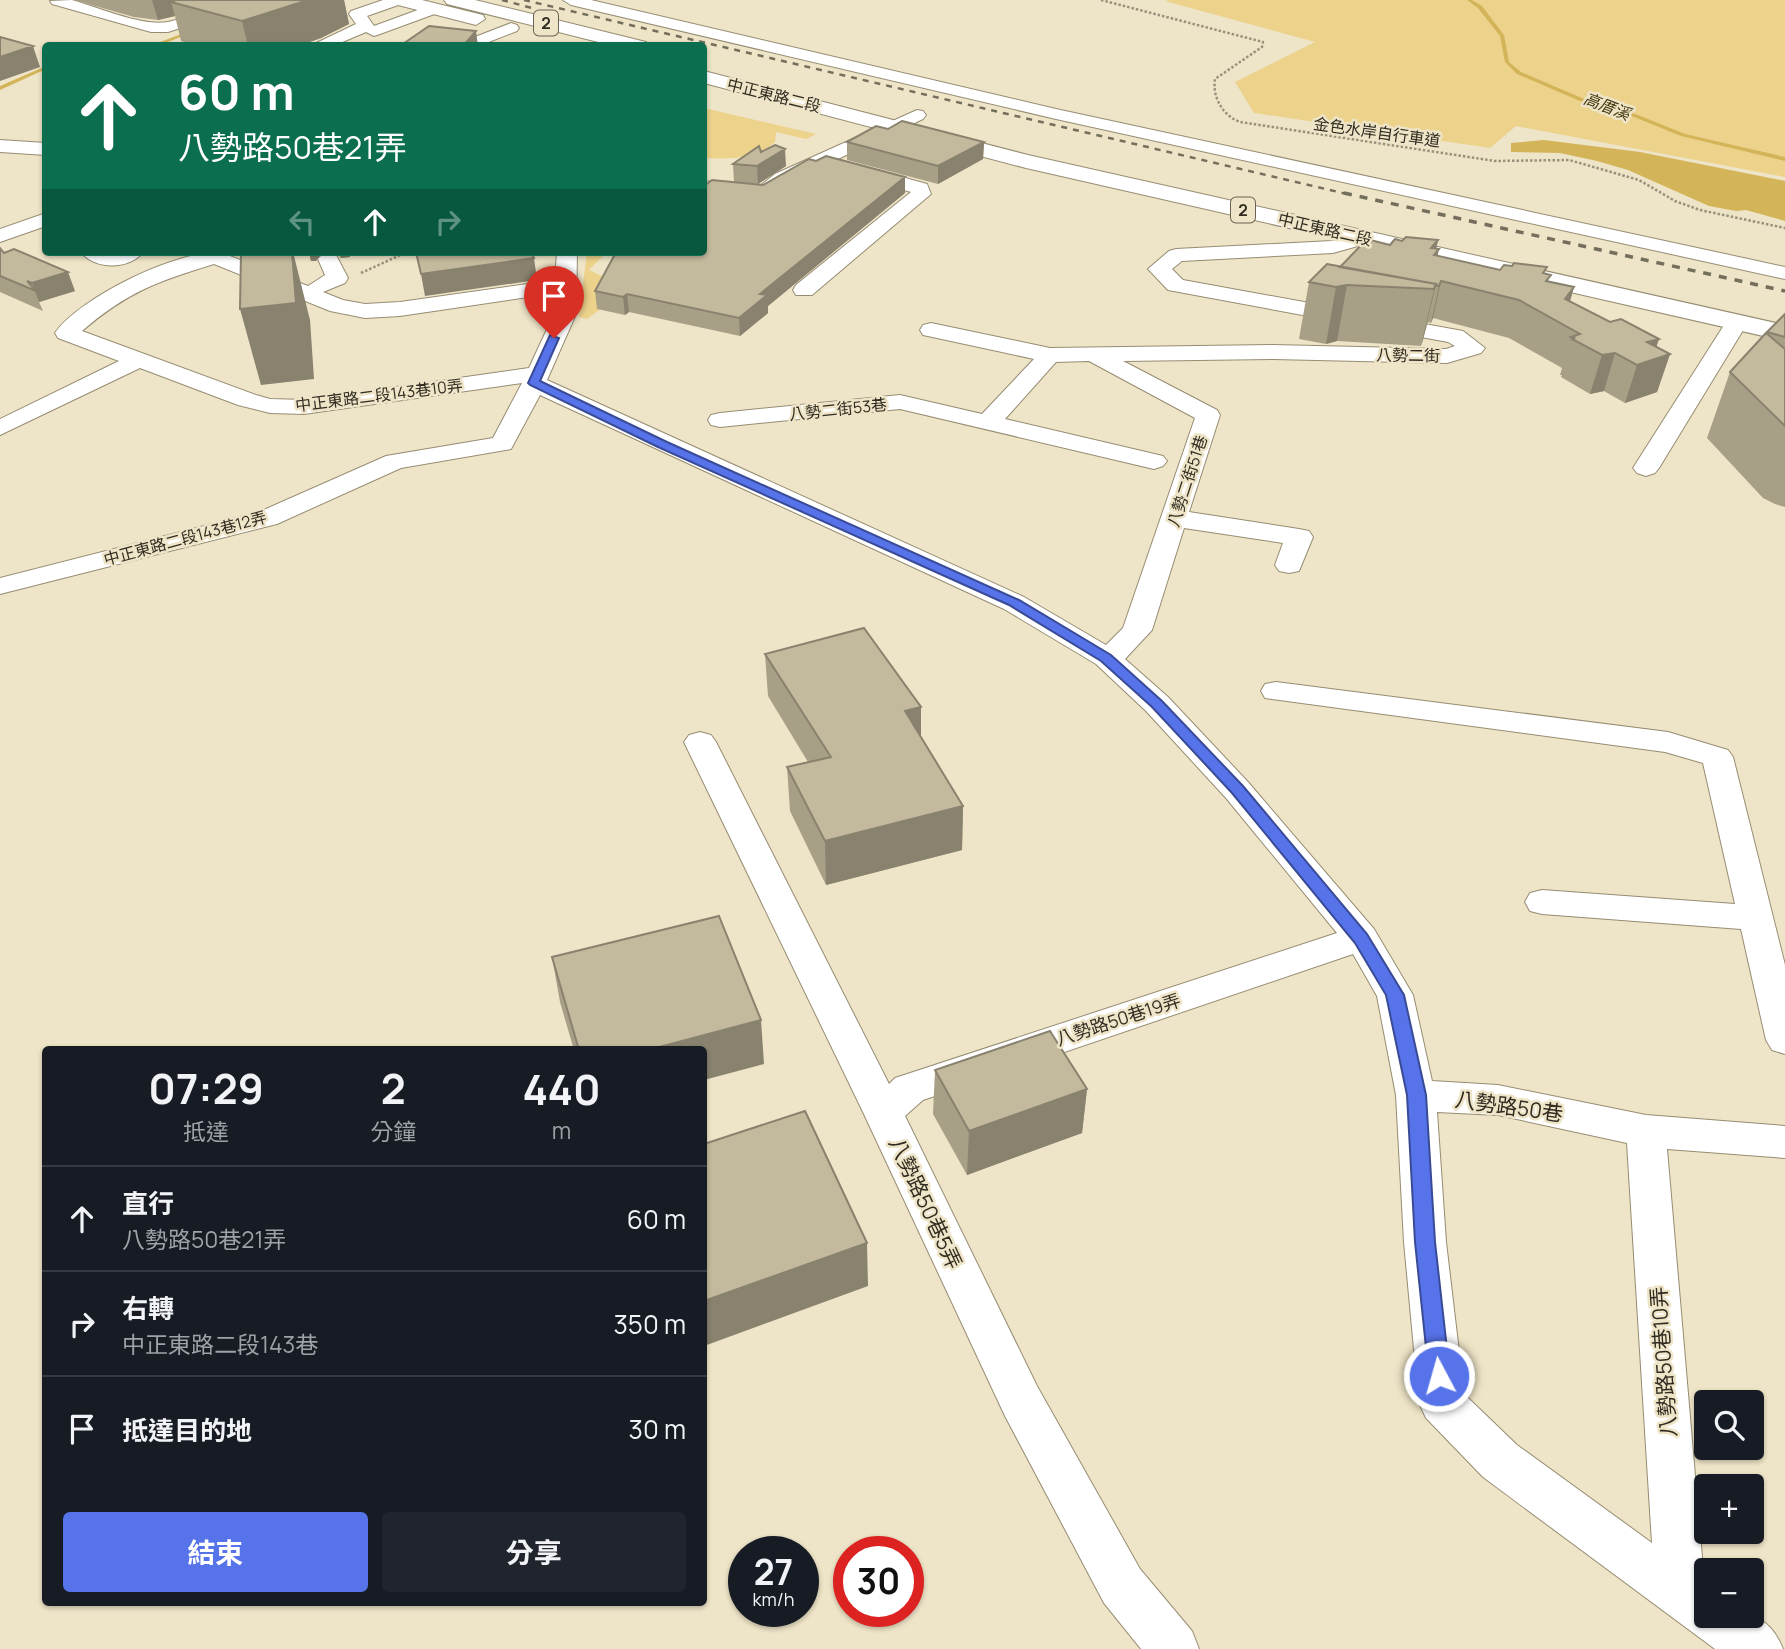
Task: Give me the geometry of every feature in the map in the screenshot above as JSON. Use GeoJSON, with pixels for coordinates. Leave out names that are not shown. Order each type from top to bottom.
{"type":"FeatureCollection","features":[{"type":"Feature","properties":{"kind":"main road","name":"2"},"geometry":{"type":"LineString","coordinates":[[399,0],[564,42]]}},
{"type":"Feature","properties":{"kind":"main road","name":"2"},"geometry":{"type":"LineString","coordinates":[[453,0],[623,42]]}},
{"type":"Feature","properties":{"kind":"main road","name":"中正東路二段"},"geometry":{"type":"LineString","coordinates":[[707,62],[907,120],[1026,161],[1785,333]]}},
{"type":"Feature","properties":{"kind":"main road","name":"中正東路二段"},"geometry":{"type":"LineString","coordinates":[[707,78],[1785,312]]}},
{"type":"Feature","properties":{"kind":"street"},"geometry":{"type":"LineString","coordinates":[[58,1],[151,27],[168,27],[250,0]]}},
{"type":"Feature","properties":{"kind":"street"},"geometry":{"type":"LineString","coordinates":[[333,42],[366,26],[357,14],[399,0]]}},
{"type":"Feature","properties":{"kind":"street"},"geometry":{"type":"LineString","coordinates":[[571,0],[1056,114],[1785,272]]}},
{"type":"Feature","properties":{"kind":"street"},"geometry":{"type":"LineString","coordinates":[[615,10],[650,0]]}},
{"type":"Feature","properties":{"kind":"street"},"geometry":{"type":"LineString","coordinates":[[336,42],[434,9]]}},
{"type":"Feature","properties":{"kind":"street"},"geometry":{"type":"LineString","coordinates":[[481,40],[511,28]]}},
{"type":"Feature","properties":{"kind":"street"},"geometry":{"type":"LineString","coordinates":[[707,187],[763,193],[782,178],[907,120]]}},
{"type":"Feature","properties":{"kind":"street"},"geometry":{"type":"LineString","coordinates":[[5,146],[42,135]]}},
{"type":"Feature","properties":{"kind":"street"},"geometry":{"type":"LineString","coordinates":[[5,146],[42,149]]}},
{"type":"Feature","properties":{"kind":"street"},"geometry":{"type":"LineString","coordinates":[[804,290],[921,194],[920,188],[815,162]]}},
{"type":"Feature","properties":{"kind":"street"},"geometry":{"type":"LineString","coordinates":[[0,236],[42,221]]}},
{"type":"Feature","properties":{"kind":"street"},"geometry":{"type":"LineString","coordinates":[[25,227],[42,233]]}},
{"type":"Feature","properties":{"kind":"street","name":"八勢二街"},"geometry":{"type":"LineString","coordinates":[[931,330],[1050,355],[1273,352],[1447,356],[1472,348],[1455,336],[1176,285],[1160,269],[1176,255],[1333,247],[1365,238]]}},
{"type":"Feature","properties":{"kind":"street"},"geometry":{"type":"LineString","coordinates":[[101,256],[112,260],[122,256]]}},
{"type":"Feature","properties":{"kind":"street","name":"中正東路二段143巷10弄"},"geometry":{"type":"LineString","coordinates":[[218,256],[146,278],[100,304],[66,333],[247,400],[270,405],[304,407],[536,378]]}},
{"type":"Feature","properties":{"kind":"street"},"geometry":{"type":"LineString","coordinates":[[223,256],[338,306],[365,311],[400,309],[566,285]]}},
{"type":"Feature","properties":{"kind":"street"},"geometry":{"type":"LineString","coordinates":[[567,256],[565,314],[536,378],[663,444],[1014,603],[1106,658],[1157,704],[1237,790],[1361,938],[1395,995],[1416,1095],[1425,1242],[1442,1403],[1500,1461],[1694,1603]]}},
{"type":"Feature","properties":{"kind":"street"},"geometry":{"type":"LineString","coordinates":[[318,287],[337,278],[330,259]]}},
{"type":"Feature","properties":{"kind":"street"},"geometry":{"type":"LineString","coordinates":[[1646,468],[1737,322]]}},
{"type":"Feature","properties":{"kind":"street"},"geometry":{"type":"LineString","coordinates":[[988,423],[1050,355]]}},
{"type":"Feature","properties":{"kind":"street","name":"八勢二街51巷"},"geometry":{"type":"LineString","coordinates":[[1093,355],[1208,415],[1137,630],[1119,650],[1106,658]]}},
{"type":"Feature","properties":{"kind":"street"},"geometry":{"type":"LineString","coordinates":[[0,428],[139,360]]}},
{"type":"Feature","properties":{"kind":"street","name":"中正東路二段143巷12弄"},"geometry":{"type":"LineString","coordinates":[[0,586],[268,518],[395,461],[502,444],[536,378]]}},
{"type":"Feature","properties":{"kind":"street","name":"八勢二街53巷"},"geometry":{"type":"LineString","coordinates":[[720,420],[900,402],[1154,461]]}},
{"type":"Feature","properties":{"kind":"street"},"geometry":{"type":"LineString","coordinates":[[1174,518],[1299,537],[1289,565]]}},
{"type":"Feature","properties":{"kind":"street"},"geometry":{"type":"LineString","coordinates":[[1276,691],[1668,742],[1717,757],[1785,1040]]}},
{"type":"Feature","properties":{"kind":"street","name":"八勢路50巷5弄"},"geometry":{"type":"LineString","coordinates":[[700,742],[883,1112],[1021,1401],[1122,1586],[1174,1649]]}},
{"type":"Feature","properties":{"kind":"street"},"geometry":{"type":"LineString","coordinates":[[1542,902],[1754,918]]}},
{"type":"Feature","properties":{"kind":"street","name":"八勢路50巷19弄"},"geometry":{"type":"LineString","coordinates":[[883,1112],[909,1089],[1361,938]]}},
{"type":"Feature","properties":{"kind":"street","name":"八勢路50巷"},"geometry":{"type":"LineString","coordinates":[[1416,1095],[1498,1100],[1646,1131],[1785,1142]]}},
{"type":"Feature","properties":{"kind":"street","name":"八勢路50巷10弄"},"geometry":{"type":"LineString","coordinates":[[1646,1131],[1694,1562]]}},
{"type":"Feature","properties":{"kind":"street"},"geometry":{"type":"LineString","coordinates":[[1728,1628],[1758,1649]]}},
{"type":"Feature","properties":{"kind":"path","name":"金色水岸自行車道"},"geometry":{"type":"LineString","coordinates":[[1101,0],[1263,42],[1262,47],[1214,79],[1213,84],[1223,113],[1231,120],[1255,127],[1495,161],[1548,159],[1592,165],[1639,180],[1675,201],[1700,210],[1785,228]]}},
{"type":"Feature","properties":{"kind":"path"},"geometry":{"type":"LineString","coordinates":[[358,274],[398,256]]}},
{"type":"Feature","properties":{"kind":"shaded area"},"geometry":{"type":"Polygon","coordinates":[[[1785,0],[1785,177],[1516,126],[1490,148],[1254,113],[1235,82],[1315,42],[1165,1],[1785,0]]]}},
{"type":"Feature","properties":{"kind":"shaded area"},"geometry":{"type":"Polygon","coordinates":[[[707,109],[816,134],[806,139],[776,132],[775,142],[767,148],[732,158],[707,158],[707,109]]]}},
{"type":"Feature","properties":{"kind":"shaded area"},"geometry":{"type":"Polygon","coordinates":[[[1544,140],[1640,152],[1785,181],[1785,221],[1746,210],[1709,206],[1628,170],[1597,161],[1560,153],[1511,152],[1511,143],[1544,140]]]}},
{"type":"Feature","properties":{"kind":"shaded area"},"geometry":{"type":"Polygon","coordinates":[[[587,256],[603,256],[589,270],[608,279],[602,308],[587,319],[579,317],[587,256]]]}},
{"type":"Feature","properties":{"kind":"building"},"geometry":{"type":"Polygon","coordinates":[[[308,0],[242,21],[171,2],[308,0]]]}},
{"type":"Feature","properties":{"kind":"building"},"geometry":{"type":"Polygon","coordinates":[[[429,26],[476,31],[466,42],[406,42],[429,26]]]}},
{"type":"Feature","properties":{"kind":"building"},"geometry":{"type":"Polygon","coordinates":[[[0,37],[33,46],[0,57],[0,37]]]}},
{"type":"Feature","properties":{"kind":"building"},"geometry":{"type":"Polygon","coordinates":[[[902,121],[984,142],[938,166],[847,142],[876,126],[888,129],[902,121]]]}},
{"type":"Feature","properties":{"kind":"building"},"geometry":{"type":"Polygon","coordinates":[[[775,145],[785,149],[757,166],[733,164],[759,146],[761,152],[775,145]]]}},
{"type":"Feature","properties":{"kind":"building"},"geometry":{"type":"Polygon","coordinates":[[[826,156],[905,177],[760,294],[767,295],[739,318],[627,294],[623,297],[595,291],[614,256],[707,256],[707,184],[712,180],[763,185],[809,159],[816,161],[826,156]]]}},
{"type":"Feature","properties":{"kind":"building"},"geometry":{"type":"Polygon","coordinates":[[[1406,237],[1438,240],[1431,248],[1439,249],[1434,255],[1500,270],[1504,265],[1512,266],[1514,263],[1547,267],[1543,273],[1551,275],[1546,281],[1574,287],[1565,299],[1610,322],[1621,319],[1659,339],[1647,342],[1670,354],[1637,365],[1615,353],[1602,355],[1572,339],[1574,338],[1571,337],[1580,334],[1519,300],[1441,281],[1439,286],[1340,267],[1367,239],[1390,245],[1395,239],[1402,241],[1406,237]]]}},
{"type":"Feature","properties":{"kind":"building"},"geometry":{"type":"Polygon","coordinates":[[[0,248],[4,253],[14,249],[68,272],[32,283],[27,281],[36,291],[0,276],[0,248]]]}},
{"type":"Feature","properties":{"kind":"building"},"geometry":{"type":"Polygon","coordinates":[[[241,256],[292,256],[296,303],[240,309],[241,256]]]}},
{"type":"Feature","properties":{"kind":"building"},"geometry":{"type":"Polygon","coordinates":[[[417,256],[534,258],[421,274],[417,256]]]}},
{"type":"Feature","properties":{"kind":"building"},"geometry":{"type":"Polygon","coordinates":[[[1327,264],[1436,284],[1434,289],[1347,285],[1336,287],[1309,282],[1327,264]]]}},
{"type":"Feature","properties":{"kind":"building"},"geometry":{"type":"Polygon","coordinates":[[[1785,314],[1785,337],[1767,332],[1785,314]]]}},
{"type":"Feature","properties":{"kind":"building"},"geometry":{"type":"Polygon","coordinates":[[[1766,333],[1785,349],[1785,426],[1730,372],[1766,333]]]}},
{"type":"Feature","properties":{"kind":"building"},"geometry":{"type":"Polygon","coordinates":[[[864,628],[921,707],[905,711],[963,806],[825,841],[787,767],[831,757],[765,654],[864,628]]]}},
{"type":"Feature","properties":{"kind":"building"},"geometry":{"type":"Polygon","coordinates":[[[719,916],[761,1020],[663,1046],[578,1046],[552,957],[719,916]]]}},
{"type":"Feature","properties":{"kind":"building"},"geometry":{"type":"Polygon","coordinates":[[[1050,1031],[1087,1089],[969,1131],[935,1070],[1050,1031]]]}},
{"type":"Feature","properties":{"kind":"building"},"geometry":{"type":"Polygon","coordinates":[[[805,1111],[867,1243],[707,1300],[707,1143],[805,1111]]]}},
{"type":"Feature","properties":{"kind":"waterway","name":"高厝溪"},"geometry":{"type":"LineString","coordinates":[[1469,0],[1480,7],[1502,36],[1507,62],[1519,73],[1582,100],[1636,116],[1683,135],[1785,159]]}},
{"type":"Feature","properties":{"kind":"waterway"},"geometry":{"type":"LineString","coordinates":[[163,42],[191,32]]}},
{"type":"Feature","properties":{"kind":"waterway"},"geometry":{"type":"LineString","coordinates":[[0,88],[42,69]]}},
{"type":"Feature","properties":{"kind":"railway"},"geometry":{"type":"LineString","coordinates":[[502,0],[532,8]]}},
{"type":"Feature","properties":{"kind":"railway"},"geometry":{"type":"LineString","coordinates":[[524,0],[702,42]]}},
{"type":"Feature","properties":{"kind":"railway"},"geometry":{"type":"LineString","coordinates":[[707,43],[1351,195]]}},
{"type":"Feature","properties":{"kind":"railway"},"geometry":{"type":"LineString","coordinates":[[1344,193],[1785,291]]}},
{"type":"Feature","properties":{"kind":"route"},"geometry":{"type":"LineString","coordinates":[[554,338],[534,383],[1014,603],[1106,658],[1157,704],[1237,790],[1361,938],[1395,995],[1416,1095],[1425,1242],[1439,1376]]}}]}
